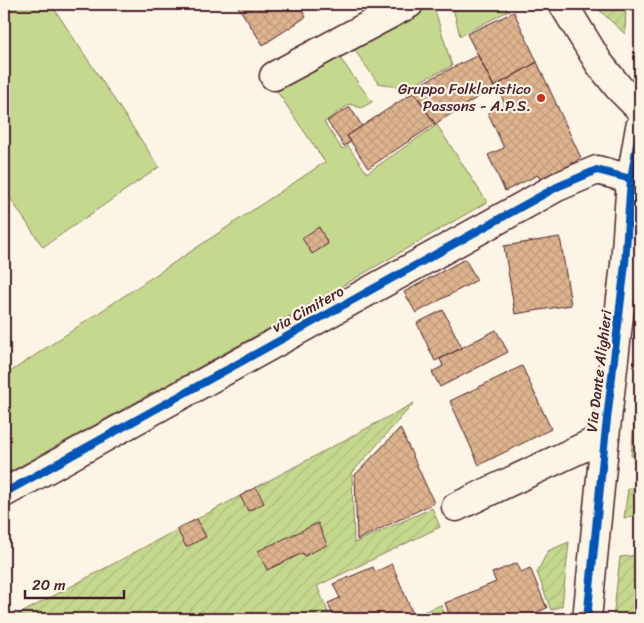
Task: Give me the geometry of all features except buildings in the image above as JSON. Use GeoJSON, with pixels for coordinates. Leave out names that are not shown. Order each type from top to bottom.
{"type":"FeatureCollection","features":[{"type":"Feature","properties":{"kind":"street"},"geometry":{"type":"LineString","coordinates":[[274,76],[409,4]]}},
{"type":"Feature","properties":{"kind":"street"},"geometry":{"type":"LineString","coordinates":[[563,4],[599,63],[619,88],[640,109]]}},
{"type":"Feature","properties":{"kind":"street","name":"Via Dante Alighieri"},"geometry":{"type":"LineString","coordinates":[[587,619],[625,264],[631,179],[640,126]]}},
{"type":"Feature","properties":{"kind":"street","name":"via Cimitero"},"geometry":{"type":"LineString","coordinates":[[4,493],[557,188],[597,170],[631,179]]}},
{"type":"Feature","properties":{"kind":"street"},"geometry":{"type":"LineString","coordinates":[[456,507],[605,438]]}},
{"type":"Feature","properties":{"kind":"green space"},"geometry":{"type":"Polygon","coordinates":[[[4,4],[51,4],[159,167],[43,247],[4,189],[4,4]]]}},
{"type":"Feature","properties":{"kind":"green space"},"geometry":{"type":"Polygon","coordinates":[[[433,4],[452,66],[405,88],[378,83],[351,45],[433,4]]]}},
{"type":"Feature","properties":{"kind":"green space"},"geometry":{"type":"Polygon","coordinates":[[[452,4],[504,4],[508,11],[460,36],[452,4]]]}},
{"type":"Feature","properties":{"kind":"green space"},"geometry":{"type":"Polygon","coordinates":[[[594,4],[626,4],[625,34],[597,8],[594,4]]]}},
{"type":"Feature","properties":{"kind":"green space"},"geometry":{"type":"Polygon","coordinates":[[[337,54],[372,102],[361,108],[350,104],[324,122],[342,149],[348,146],[367,173],[437,125],[487,202],[266,330],[4,475],[4,376],[325,162],[274,87],[337,54]]]}},
{"type":"Feature","properties":{"kind":"green space"},"geometry":{"type":"Polygon","coordinates":[[[640,357],[640,454],[631,456],[640,357]]]}},
{"type":"Feature","properties":{"kind":"green space"},"geometry":{"type":"Polygon","coordinates":[[[414,403],[352,473],[354,543],[432,508],[440,527],[317,586],[331,619],[10,619],[414,403]]]}},
{"type":"Feature","properties":{"kind":"green space"},"geometry":{"type":"Polygon","coordinates":[[[640,486],[640,514],[624,518],[628,489],[640,486]]]}},
{"type":"Feature","properties":{"kind":"green space"},"geometry":{"type":"Polygon","coordinates":[[[569,542],[562,606],[551,610],[537,572],[548,551],[569,542]]]}},
{"type":"Feature","properties":{"kind":"green space"},"geometry":{"type":"Polygon","coordinates":[[[640,555],[640,619],[613,619],[620,557],[640,555]]]}},
{"type":"Feature","properties":{"kind":"green space"},"geometry":{"type":"Polygon","coordinates":[[[441,605],[447,619],[418,619],[416,615],[441,605]]]}},
{"type":"Feature","properties":{"kind":"cycle path"},"geometry":{"type":"LineString","coordinates":[[587,619],[625,264],[631,179],[640,127]]}},
{"type":"Feature","properties":{"kind":"cycle path"},"geometry":{"type":"LineString","coordinates":[[4,493],[557,187],[597,170],[631,179]]}},
{"type":"Feature","properties":{"kind":"place","name":"Gruppo Folkloristico Passons - A.P.S."},"geometry":{"type":"Point","coordinates":[541,98]}}]}
